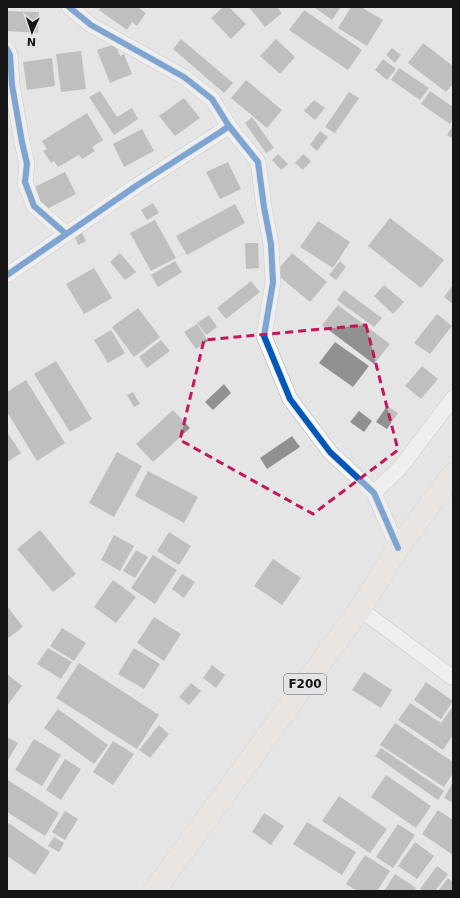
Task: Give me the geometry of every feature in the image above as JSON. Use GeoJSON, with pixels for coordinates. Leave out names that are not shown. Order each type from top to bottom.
{"type":"FeatureCollection","features":[{"type":"Feature","properties":{"kind":"main road","name":"F200"},"geometry":{"type":"LineString","coordinates":[[154,891],[360,609],[398,548],[453,474]]}},
{"type":"Feature","properties":{"kind":"street"},"geometry":{"type":"LineString","coordinates":[[69,7],[91,25],[184,77],[212,99],[229,126],[258,162],[264,207],[272,244],[273,282],[264,336],[290,399],[330,452],[374,493],[398,548]]}},
{"type":"Feature","properties":{"kind":"street"},"geometry":{"type":"LineString","coordinates":[[7,49],[10,55],[12,85],[27,164],[25,182],[34,206],[66,234]]}},
{"type":"Feature","properties":{"kind":"street"},"geometry":{"type":"LineString","coordinates":[[7,275],[136,186],[229,126]]}},
{"type":"Feature","properties":{"kind":"street"},"geometry":{"type":"LineString","coordinates":[[374,493],[400,468],[453,398]]}},
{"type":"Feature","properties":{"kind":"street"},"geometry":{"type":"LineString","coordinates":[[360,609],[453,678]]}},
{"type":"Feature","properties":{"kind":"highlighted area"},"geometry":{"type":"Polygon","coordinates":[[[366,325],[398,450],[313,514],[180,440],[204,340],[366,325]]]}},
{"type":"Feature","properties":{"kind":"building"},"geometry":{"type":"Polygon","coordinates":[[[101,7],[137,7],[146,13],[137,26],[132,22],[127,30],[99,10],[101,7]]]}},
{"type":"Feature","properties":{"kind":"building"},"geometry":{"type":"Polygon","coordinates":[[[223,7],[229,7],[246,24],[231,39],[211,18],[223,7]]]}},
{"type":"Feature","properties":{"kind":"building"},"geometry":{"type":"Polygon","coordinates":[[[249,7],[277,7],[282,13],[265,27],[249,7]]]}},
{"type":"Feature","properties":{"kind":"building"},"geometry":{"type":"Polygon","coordinates":[[[314,7],[341,7],[332,20],[314,7]]]}},
{"type":"Feature","properties":{"kind":"building"},"geometry":{"type":"Polygon","coordinates":[[[351,7],[361,7],[383,20],[367,46],[338,28],[351,7]]]}},
{"type":"Feature","properties":{"kind":"building"},"geometry":{"type":"Polygon","coordinates":[[[304,10],[362,50],[348,70],[289,30],[304,10]]]}},
{"type":"Feature","properties":{"kind":"building"},"geometry":{"type":"Polygon","coordinates":[[[7,11],[39,12],[38,33],[7,31],[7,11]]]}},
{"type":"Feature","properties":{"kind":"building"},"geometry":{"type":"Polygon","coordinates":[[[181,39],[233,83],[224,93],[173,49],[181,39]]]}},
{"type":"Feature","properties":{"kind":"building"},"geometry":{"type":"Polygon","coordinates":[[[276,39],[295,57],[280,74],[260,56],[276,39]]]}},
{"type":"Feature","properties":{"kind":"building"},"geometry":{"type":"Polygon","coordinates":[[[423,43],[453,66],[453,84],[446,92],[408,63],[423,43]]]}},
{"type":"Feature","properties":{"kind":"building"},"geometry":{"type":"Polygon","coordinates":[[[115,44],[120,56],[124,54],[132,74],[110,83],[97,50],[115,44]]]}},
{"type":"Feature","properties":{"kind":"building"},"geometry":{"type":"Polygon","coordinates":[[[392,48],[401,55],[395,63],[386,55],[392,48]]]}},
{"type":"Feature","properties":{"kind":"building"},"geometry":{"type":"Polygon","coordinates":[[[81,51],[86,89],[61,92],[56,54],[81,51]]]}},
{"type":"Feature","properties":{"kind":"building"},"geometry":{"type":"Polygon","coordinates":[[[52,58],[55,86],[27,90],[23,62],[52,58]]]}},
{"type":"Feature","properties":{"kind":"building"},"geometry":{"type":"Polygon","coordinates":[[[383,59],[396,69],[387,80],[375,70],[383,59]]]}},
{"type":"Feature","properties":{"kind":"building"},"geometry":{"type":"Polygon","coordinates":[[[399,68],[429,88],[420,100],[391,80],[399,68]]]}},
{"type":"Feature","properties":{"kind":"building"},"geometry":{"type":"Polygon","coordinates":[[[246,80],[282,110],[267,128],[231,98],[246,80]]]}},
{"type":"Feature","properties":{"kind":"building"},"geometry":{"type":"Polygon","coordinates":[[[100,91],[117,117],[132,108],[138,119],[114,135],[89,97],[100,91]]]}},
{"type":"Feature","properties":{"kind":"building"},"geometry":{"type":"Polygon","coordinates":[[[430,91],[453,107],[453,120],[450,124],[421,104],[430,91]]]}},
{"type":"Feature","properties":{"kind":"building"},"geometry":{"type":"Polygon","coordinates":[[[349,92],[359,98],[335,133],[325,127],[349,92]]]}},
{"type":"Feature","properties":{"kind":"building"},"geometry":{"type":"Polygon","coordinates":[[[184,98],[200,118],[175,136],[159,116],[184,98]]]}},
{"type":"Feature","properties":{"kind":"building"},"geometry":{"type":"Polygon","coordinates":[[[314,100],[325,108],[315,120],[304,111],[314,100]]]}},
{"type":"Feature","properties":{"kind":"building"},"geometry":{"type":"Polygon","coordinates":[[[87,113],[103,140],[92,147],[95,151],[82,159],[79,155],[58,167],[54,161],[51,163],[43,151],[47,149],[42,141],[87,113]]]}},
{"type":"Feature","properties":{"kind":"building"},"geometry":{"type":"Polygon","coordinates":[[[252,117],[274,148],[266,153],[245,123],[252,117]]]}},
{"type":"Feature","properties":{"kind":"building"},"geometry":{"type":"Polygon","coordinates":[[[453,125],[453,139],[447,135],[453,125]]]}},
{"type":"Feature","properties":{"kind":"building"},"geometry":{"type":"Polygon","coordinates":[[[142,129],[154,151],[124,167],[113,144],[142,129]]]}},
{"type":"Feature","properties":{"kind":"building"},"geometry":{"type":"Polygon","coordinates":[[[320,131],[328,137],[317,151],[310,145],[320,131]]]}},
{"type":"Feature","properties":{"kind":"building"},"geometry":{"type":"Polygon","coordinates":[[[278,154],[288,164],[281,170],[272,160],[278,154]]]}},
{"type":"Feature","properties":{"kind":"building"},"geometry":{"type":"Polygon","coordinates":[[[303,154],[311,161],[303,170],[295,163],[303,154]]]}},
{"type":"Feature","properties":{"kind":"building"},"geometry":{"type":"Polygon","coordinates":[[[228,162],[241,189],[220,199],[206,172],[228,162]]]}},
{"type":"Feature","properties":{"kind":"building"},"geometry":{"type":"Polygon","coordinates":[[[65,172],[76,194],[45,210],[33,188],[65,172]]]}},
{"type":"Feature","properties":{"kind":"building"},"geometry":{"type":"Polygon","coordinates":[[[153,203],[159,213],[147,220],[141,210],[153,203]]]}},
{"type":"Feature","properties":{"kind":"building"},"geometry":{"type":"Polygon","coordinates":[[[235,204],[245,223],[187,255],[176,236],[235,204]]]}},
{"type":"Feature","properties":{"kind":"building"},"geometry":{"type":"Polygon","coordinates":[[[390,218],[444,260],[421,288],[368,246],[390,218]]]}},
{"type":"Feature","properties":{"kind":"building"},"geometry":{"type":"Polygon","coordinates":[[[155,220],[176,258],[151,271],[130,233],[155,220]]]}},
{"type":"Feature","properties":{"kind":"building"},"geometry":{"type":"Polygon","coordinates":[[[318,221],[350,242],[333,268],[300,247],[318,221]]]}},
{"type":"Feature","properties":{"kind":"building"},"geometry":{"type":"Polygon","coordinates":[[[82,233],[86,241],[78,245],[75,237],[82,233]]]}},
{"type":"Feature","properties":{"kind":"building"},"geometry":{"type":"Polygon","coordinates":[[[245,243],[258,243],[259,268],[246,269],[245,243]]]}},
{"type":"Feature","properties":{"kind":"building"},"geometry":{"type":"Polygon","coordinates":[[[120,253],[136,272],[125,280],[110,262],[120,253]]]}},
{"type":"Feature","properties":{"kind":"building"},"geometry":{"type":"Polygon","coordinates":[[[292,253],[327,282],[310,302],[275,273],[292,253]]]}},
{"type":"Feature","properties":{"kind":"building"},"geometry":{"type":"Polygon","coordinates":[[[175,261],[182,272],[158,287],[151,275],[175,261]]]}},
{"type":"Feature","properties":{"kind":"building"},"geometry":{"type":"Polygon","coordinates":[[[340,261],[346,267],[336,280],[329,275],[340,261]]]}},
{"type":"Feature","properties":{"kind":"building"},"geometry":{"type":"Polygon","coordinates":[[[94,268],[112,298],[84,314],[66,284],[94,268]]]}},
{"type":"Feature","properties":{"kind":"building"},"geometry":{"type":"Polygon","coordinates":[[[251,281],[260,292],[226,319],[217,308],[251,281]]]}},
{"type":"Feature","properties":{"kind":"building"},"geometry":{"type":"Polygon","coordinates":[[[384,285],[404,302],[393,314],[374,296],[384,285]]]}},
{"type":"Feature","properties":{"kind":"building"},"geometry":{"type":"Polygon","coordinates":[[[453,285],[453,304],[444,297],[453,285]]]}},
{"type":"Feature","properties":{"kind":"building"},"geometry":{"type":"Polygon","coordinates":[[[344,290],[382,318],[374,327],[337,300],[344,290]]]}},
{"type":"Feature","properties":{"kind":"building"},"geometry":{"type":"Polygon","coordinates":[[[338,305],[390,344],[374,364],[322,325],[338,305]]]}},
{"type":"Feature","properties":{"kind":"building"},"geometry":{"type":"Polygon","coordinates":[[[138,308],[160,337],[134,357],[112,327],[138,308]]]}},
{"type":"Feature","properties":{"kind":"building"},"geometry":{"type":"Polygon","coordinates":[[[437,314],[452,326],[430,354],[414,343],[437,314]]]}},
{"type":"Feature","properties":{"kind":"building"},"geometry":{"type":"Polygon","coordinates":[[[209,315],[217,327],[206,335],[197,323],[209,315]]]}},
{"type":"Feature","properties":{"kind":"building"},"geometry":{"type":"Polygon","coordinates":[[[197,324],[208,341],[196,349],[184,332],[197,324]]]}},
{"type":"Feature","properties":{"kind":"building"},"geometry":{"type":"Polygon","coordinates":[[[111,330],[125,353],[108,363],[94,340],[111,330]]]}},
{"type":"Feature","properties":{"kind":"building"},"geometry":{"type":"Polygon","coordinates":[[[161,340],[170,351],[147,368],[139,357],[161,340]]]}},
{"type":"Feature","properties":{"kind":"building"},"geometry":{"type":"Polygon","coordinates":[[[335,342],[369,366],[353,387],[319,363],[335,342]]]}},
{"type":"Feature","properties":{"kind":"building"},"geometry":{"type":"Polygon","coordinates":[[[56,361],[92,419],[70,432],[34,374],[56,361]]]}},
{"type":"Feature","properties":{"kind":"building"},"geometry":{"type":"Polygon","coordinates":[[[422,366],[438,379],[421,399],[405,386],[422,366]]]}},
{"type":"Feature","properties":{"kind":"building"},"geometry":{"type":"Polygon","coordinates":[[[26,380],[65,443],[37,461],[7,412],[7,392],[26,380]]]}},
{"type":"Feature","properties":{"kind":"building"},"geometry":{"type":"Polygon","coordinates":[[[224,384],[231,393],[213,410],[205,402],[224,384]]]}},
{"type":"Feature","properties":{"kind":"building"},"geometry":{"type":"Polygon","coordinates":[[[133,392],[140,404],[134,407],[127,395],[133,392]]]}},
{"type":"Feature","properties":{"kind":"building"},"geometry":{"type":"Polygon","coordinates":[[[387,406],[398,413],[387,429],[376,422],[387,406]]]}},
{"type":"Feature","properties":{"kind":"building"},"geometry":{"type":"Polygon","coordinates":[[[173,410],[190,428],[153,462],[136,444],[173,410]]]}},
{"type":"Feature","properties":{"kind":"building"},"geometry":{"type":"Polygon","coordinates":[[[359,411],[372,421],[364,432],[350,422],[359,411]]]}},
{"type":"Feature","properties":{"kind":"building"},"geometry":{"type":"Polygon","coordinates":[[[7,432],[21,453],[7,462],[7,432]]]}},
{"type":"Feature","properties":{"kind":"building"},"geometry":{"type":"Polygon","coordinates":[[[292,436],[300,447],[267,469],[260,458],[292,436]]]}},
{"type":"Feature","properties":{"kind":"building"},"geometry":{"type":"Polygon","coordinates":[[[117,452],[142,466],[114,517],[89,503],[117,452]]]}},
{"type":"Feature","properties":{"kind":"building"},"geometry":{"type":"Polygon","coordinates":[[[148,471],[198,497],[184,523],[135,496],[148,471]]]}},
{"type":"Feature","properties":{"kind":"building"},"geometry":{"type":"Polygon","coordinates":[[[40,530],[76,574],[53,592],[17,549],[40,530]]]}},
{"type":"Feature","properties":{"kind":"building"},"geometry":{"type":"Polygon","coordinates":[[[169,532],[191,546],[179,565],[157,551],[169,532]]]}},
{"type":"Feature","properties":{"kind":"building"},"geometry":{"type":"Polygon","coordinates":[[[114,535],[134,546],[120,571],[101,560],[114,535]]]}},
{"type":"Feature","properties":{"kind":"building"},"geometry":{"type":"Polygon","coordinates":[[[136,550],[148,557],[135,578],[123,571],[136,550]]]}},
{"type":"Feature","properties":{"kind":"building"},"geometry":{"type":"Polygon","coordinates":[[[153,555],[177,570],[155,604],[131,588],[153,555]]]}},
{"type":"Feature","properties":{"kind":"building"},"geometry":{"type":"Polygon","coordinates":[[[273,559],[301,578],[282,605],[254,586],[273,559]]]}},
{"type":"Feature","properties":{"kind":"building"},"geometry":{"type":"Polygon","coordinates":[[[182,574],[195,582],[184,598],[172,589],[182,574]]]}},
{"type":"Feature","properties":{"kind":"building"},"geometry":{"type":"Polygon","coordinates":[[[113,580],[136,597],[116,623],[94,607],[113,580]]]}},
{"type":"Feature","properties":{"kind":"building"},"geometry":{"type":"Polygon","coordinates":[[[7,606],[23,627],[7,639],[7,606]]]}},
{"type":"Feature","properties":{"kind":"building"},"geometry":{"type":"Polygon","coordinates":[[[154,617],[181,634],[164,661],[137,643],[154,617]]]}},
{"type":"Feature","properties":{"kind":"building"},"geometry":{"type":"Polygon","coordinates":[[[62,628],[86,643],[74,661],[50,646],[62,628]]]}},
{"type":"Feature","properties":{"kind":"building"},"geometry":{"type":"Polygon","coordinates":[[[48,648],[72,662],[61,679],[37,664],[48,648]]]}},
{"type":"Feature","properties":{"kind":"building"},"geometry":{"type":"Polygon","coordinates":[[[134,648],[160,664],[144,689],[118,674],[134,648]]]}},
{"type":"Feature","properties":{"kind":"building"},"geometry":{"type":"Polygon","coordinates":[[[79,663],[159,715],[137,749],[56,698],[79,663]]]}},
{"type":"Feature","properties":{"kind":"building"},"geometry":{"type":"Polygon","coordinates":[[[212,665],[225,675],[216,688],[203,678],[212,665]]]}},
{"type":"Feature","properties":{"kind":"building"},"geometry":{"type":"Polygon","coordinates":[[[364,672],[392,690],[381,708],[352,690],[364,672]]]}},
{"type":"Feature","properties":{"kind":"building"},"geometry":{"type":"Polygon","coordinates":[[[7,674],[22,686],[7,706],[7,674]]]}},
{"type":"Feature","properties":{"kind":"building"},"geometry":{"type":"Polygon","coordinates":[[[426,682],[453,701],[441,719],[414,700],[426,682]]]}},
{"type":"Feature","properties":{"kind":"building"},"geometry":{"type":"Polygon","coordinates":[[[191,683],[201,691],[189,705],[179,697],[191,683]]]}},
{"type":"Feature","properties":{"kind":"building"},"geometry":{"type":"Polygon","coordinates":[[[410,703],[441,723],[453,706],[453,735],[443,750],[398,720],[410,703]]]}},
{"type":"Feature","properties":{"kind":"building"},"geometry":{"type":"Polygon","coordinates":[[[58,709],[108,745],[94,764],[44,728],[58,709]]]}},
{"type":"Feature","properties":{"kind":"building"},"geometry":{"type":"Polygon","coordinates":[[[395,723],[453,762],[453,773],[444,787],[380,745],[395,723]]]}},
{"type":"Feature","properties":{"kind":"building"},"geometry":{"type":"Polygon","coordinates":[[[159,725],[169,734],[150,758],[139,750],[159,725]]]}},
{"type":"Feature","properties":{"kind":"building"},"geometry":{"type":"Polygon","coordinates":[[[7,737],[18,743],[7,762],[7,737]]]}},
{"type":"Feature","properties":{"kind":"building"},"geometry":{"type":"Polygon","coordinates":[[[34,739],[61,755],[42,786],[15,770],[34,739]]]}},
{"type":"Feature","properties":{"kind":"building"},"geometry":{"type":"Polygon","coordinates":[[[113,741],[134,754],[113,785],[93,772],[113,741]]]}},
{"type":"Feature","properties":{"kind":"building"},"geometry":{"type":"Polygon","coordinates":[[[381,748],[444,791],[438,800],[375,756],[381,748]]]}},
{"type":"Feature","properties":{"kind":"building"},"geometry":{"type":"Polygon","coordinates":[[[65,759],[81,769],[61,800],[46,790],[65,759]]]}},
{"type":"Feature","properties":{"kind":"building"},"geometry":{"type":"Polygon","coordinates":[[[386,775],[431,806],[416,828],[371,797],[386,775]]]}},
{"type":"Feature","properties":{"kind":"building"},"geometry":{"type":"Polygon","coordinates":[[[8,780],[59,813],[45,836],[7,812],[8,780]]]}},
{"type":"Feature","properties":{"kind":"building"},"geometry":{"type":"Polygon","coordinates":[[[453,782],[453,803],[444,798],[453,782]]]}},
{"type":"Feature","properties":{"kind":"building"},"geometry":{"type":"Polygon","coordinates":[[[339,796],[387,829],[370,853],[322,821],[339,796]]]}},
{"type":"Feature","properties":{"kind":"building"},"geometry":{"type":"Polygon","coordinates":[[[438,810],[453,820],[453,855],[422,834],[438,810]]]}},
{"type":"Feature","properties":{"kind":"building"},"geometry":{"type":"Polygon","coordinates":[[[65,811],[78,819],[65,840],[52,832],[65,811]]]}},
{"type":"Feature","properties":{"kind":"building"},"geometry":{"type":"Polygon","coordinates":[[[264,813],[284,826],[271,845],[252,832],[264,813]]]}},
{"type":"Feature","properties":{"kind":"building"},"geometry":{"type":"Polygon","coordinates":[[[7,822],[50,852],[35,875],[7,856],[7,822]]]}},
{"type":"Feature","properties":{"kind":"building"},"geometry":{"type":"Polygon","coordinates":[[[307,822],[356,852],[342,875],[293,844],[307,822]]]}},
{"type":"Feature","properties":{"kind":"building"},"geometry":{"type":"Polygon","coordinates":[[[398,824],[415,835],[393,868],[376,857],[398,824]]]}},
{"type":"Feature","properties":{"kind":"building"},"geometry":{"type":"Polygon","coordinates":[[[54,837],[64,843],[59,852],[48,846],[54,837]]]}},
{"type":"Feature","properties":{"kind":"building"},"geometry":{"type":"Polygon","coordinates":[[[415,842],[434,856],[417,879],[398,866],[415,842]]]}},
{"type":"Feature","properties":{"kind":"building"},"geometry":{"type":"Polygon","coordinates":[[[365,855],[390,871],[377,891],[357,891],[346,884],[365,855]]]}},
{"type":"Feature","properties":{"kind":"building"},"geometry":{"type":"Polygon","coordinates":[[[437,866],[448,874],[435,891],[423,891],[420,889],[437,866]]]}},
{"type":"Feature","properties":{"kind":"building"},"geometry":{"type":"Polygon","coordinates":[[[395,874],[416,888],[414,891],[384,891],[395,874]]]}},
{"type":"Feature","properties":{"kind":"building"},"geometry":{"type":"Polygon","coordinates":[[[448,878],[453,882],[453,891],[438,891],[448,878]]]}},
{"type":"Feature","properties":{"kind":"cycle path"},"geometry":{"type":"LineString","coordinates":[[69,7],[91,25],[184,77],[212,99],[229,126],[258,162],[271,244],[273,282],[264,336],[290,399],[330,452],[374,493],[398,548]]}},
{"type":"Feature","properties":{"kind":"cycle path"},"geometry":{"type":"LineString","coordinates":[[7,49],[10,55],[12,85],[27,164],[25,182],[34,206],[66,234]]}},
{"type":"Feature","properties":{"kind":"cycle path"},"geometry":{"type":"LineString","coordinates":[[7,275],[136,186],[229,126]]}}]}
